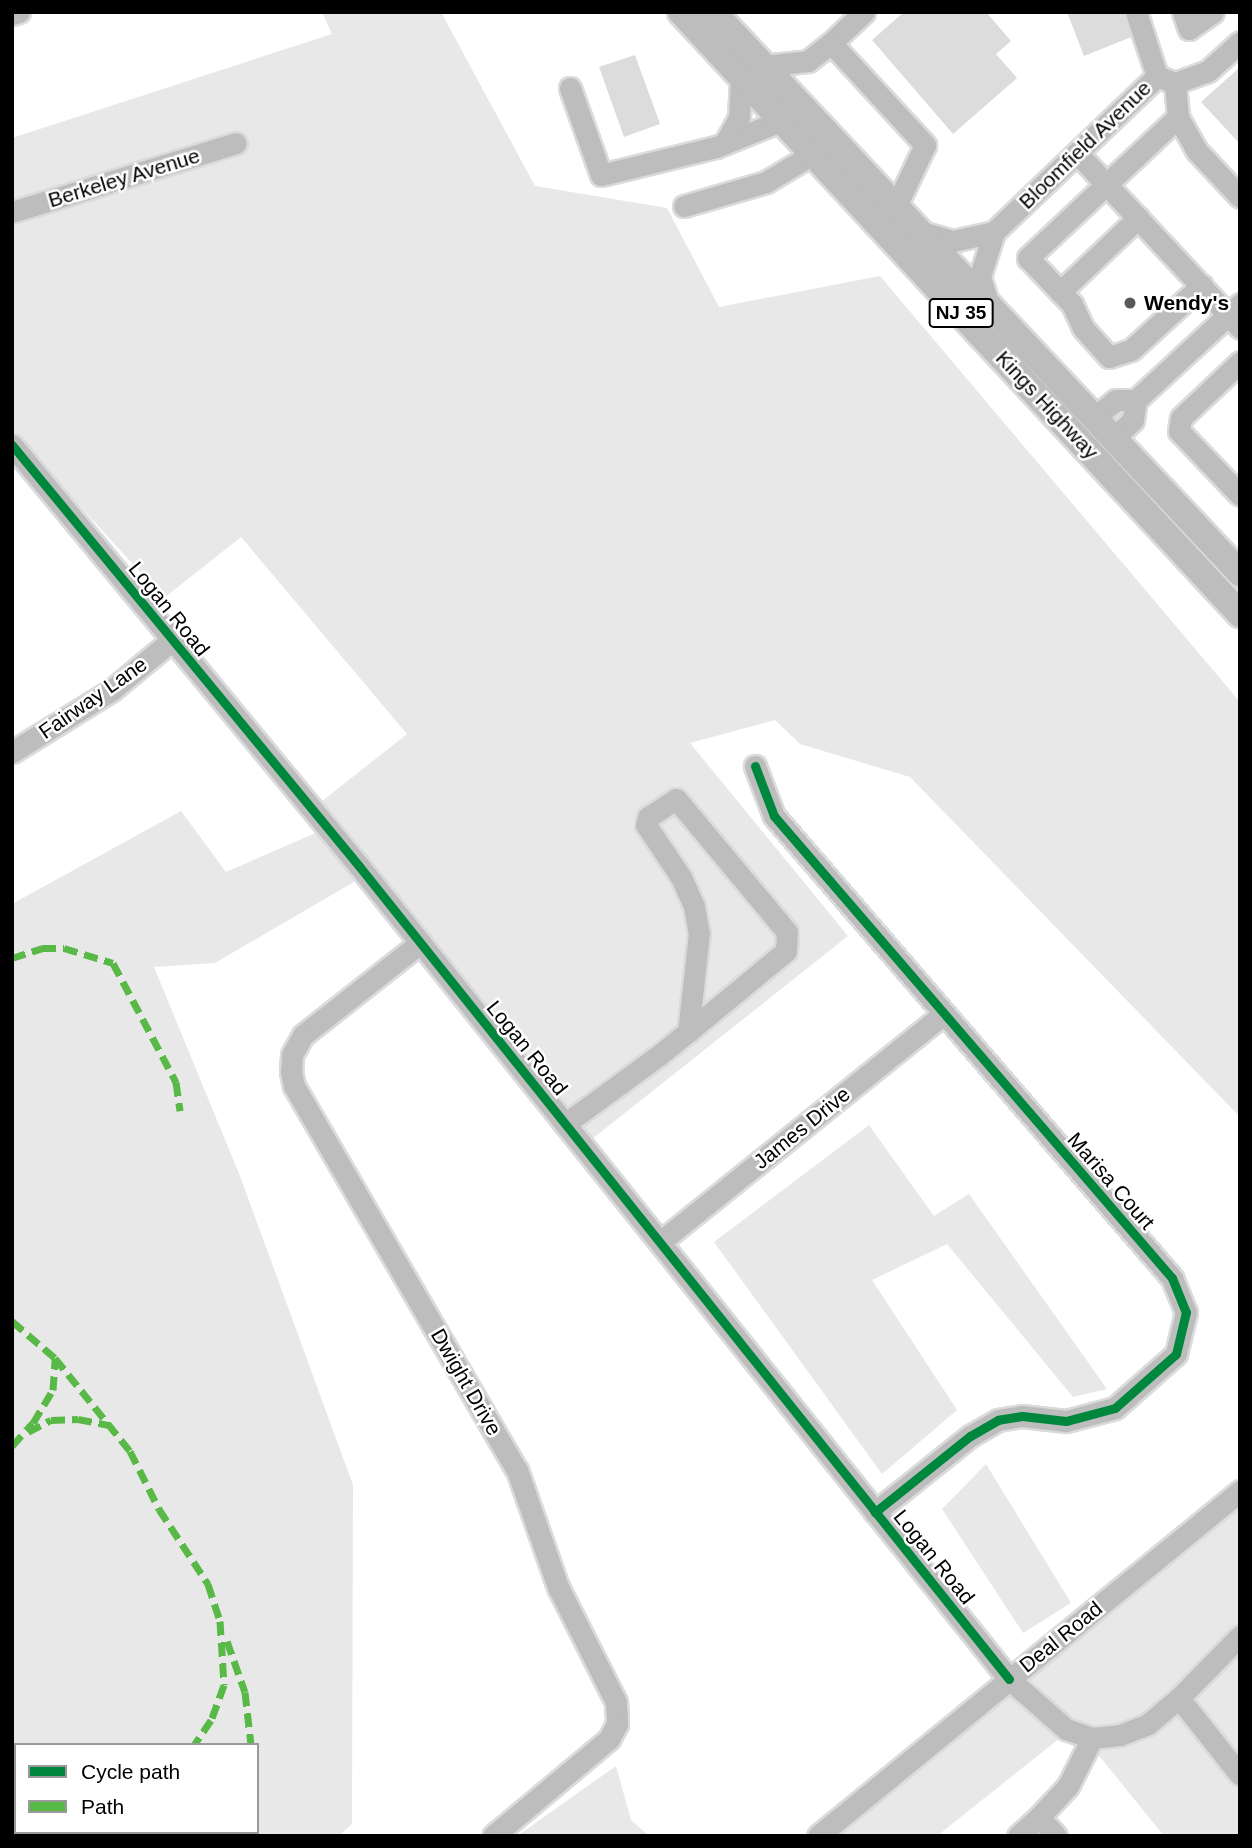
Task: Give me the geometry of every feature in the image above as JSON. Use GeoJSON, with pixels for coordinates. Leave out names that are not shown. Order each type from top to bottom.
{"type":"FeatureCollection","features":[{"type":"Feature","properties":{"kind":"main road","name":"Kings Highway"},"geometry":{"type":"LineString","coordinates":[[681,12],[752,72],[897,204],[1240,573]]}},
{"type":"Feature","properties":{"kind":"main road","name":"Kings Highway"},"geometry":{"type":"LineString","coordinates":[[713,12],[780,121],[1240,614]]}},
{"type":"Feature","properties":{"kind":"street"},"geometry":{"type":"LineString","coordinates":[[12,14],[19,12]]}},
{"type":"Feature","properties":{"kind":"street"},"geometry":{"type":"LineString","coordinates":[[726,141],[741,110],[752,72],[807,61],[864,12]]}},
{"type":"Feature","properties":{"kind":"street","name":"Bloomfield Avenue"},"geometry":{"type":"LineString","coordinates":[[988,303],[980,276],[994,232],[1077,154],[1166,80],[1136,12]]}},
{"type":"Feature","properties":{"kind":"street"},"geometry":{"type":"LineString","coordinates":[[1183,12],[1189,29],[1213,12]]}},
{"type":"Feature","properties":{"kind":"street"},"geometry":{"type":"LineString","coordinates":[[1240,42],[1208,71],[1166,80],[1178,117],[1197,151],[1240,197]]}},
{"type":"Feature","properties":{"kind":"street"},"geometry":{"type":"LineString","coordinates":[[831,43],[925,145],[897,204]]}},
{"type":"Feature","properties":{"kind":"street"},"geometry":{"type":"LineString","coordinates":[[570,88],[601,175],[726,141],[780,121]]}},
{"type":"Feature","properties":{"kind":"street"},"geometry":{"type":"LineString","coordinates":[[1178,117],[1028,258],[1060,292],[1083,328],[1109,357],[1120,356],[1202,285]]}},
{"type":"Feature","properties":{"kind":"street","name":"Berkeley Avenue"},"geometry":{"type":"LineString","coordinates":[[12,212],[236,143]]}},
{"type":"Feature","properties":{"kind":"street"},"geometry":{"type":"LineString","coordinates":[[1077,154],[1202,285],[1236,316],[1136,400],[1115,400],[1094,417]]}},
{"type":"Feature","properties":{"kind":"street"},"geometry":{"type":"LineString","coordinates":[[684,206],[766,182],[811,155]]}},
{"type":"Feature","properties":{"kind":"street"},"geometry":{"type":"LineString","coordinates":[[1060,292],[1138,218]]}},
{"type":"Feature","properties":{"kind":"street"},"geometry":{"type":"LineString","coordinates":[[925,233],[953,241],[994,232]]}},
{"type":"Feature","properties":{"kind":"street"},"geometry":{"type":"LineString","coordinates":[[1240,362],[1181,418],[1179,430],[1240,495]]}},
{"type":"Feature","properties":{"kind":"street"},"geometry":{"type":"LineString","coordinates":[[1114,438],[1133,420],[1136,400]]}},
{"type":"Feature","properties":{"kind":"street","name":"Logan Road"},"geometry":{"type":"LineString","coordinates":[[12,445],[420,943],[1009,1679],[1066,1729],[1092,1738]]}},
{"type":"Feature","properties":{"kind":"street","name":"Fairway Lane"},"geometry":{"type":"LineString","coordinates":[[12,752],[112,690],[172,640]]}},
{"type":"Feature","properties":{"kind":"street","name":"Marisa Court"},"geometry":{"type":"LineString","coordinates":[[755,766],[774,816],[1172,1278],[1184,1301],[1186,1326],[1166,1367],[1115,1408],[1066,1421],[1022,1416],[998,1420],[970,1436],[875,1512]]}},
{"type":"Feature","properties":{"kind":"street"},"geometry":{"type":"LineString","coordinates":[[565,1124],[688,1032],[786,951],[788,932],[676,799],[648,817],[646,825],[681,877],[694,906],[699,933],[688,1032]]}},
{"type":"Feature","properties":{"kind":"street","name":"Dwight Drive"},"geometry":{"type":"LineString","coordinates":[[420,943],[303,1035],[292,1055],[291,1072],[294,1086],[517,1470],[558,1587],[616,1702],[617,1724],[610,1739],[493,1836]]}},
{"type":"Feature","properties":{"kind":"street","name":"James Drive"},"geometry":{"type":"LineString","coordinates":[[660,1242],[944,1014]]}},
{"type":"Feature","properties":{"kind":"street","name":"Deal Road"},"geometry":{"type":"LineString","coordinates":[[818,1836],[1240,1491]]}},
{"type":"Feature","properties":{"kind":"street"},"geometry":{"type":"LineString","coordinates":[[1018,1836],[1068,1786],[1092,1738],[1120,1735],[1148,1724],[1180,1698],[1240,1636]]}},
{"type":"Feature","properties":{"kind":"street"},"geometry":{"type":"LineString","coordinates":[[1180,1698],[1240,1774]]}},
{"type":"Feature","properties":{"kind":"street"},"geometry":{"type":"LineString","coordinates":[[1039,1817],[1056,1836]]}},
{"type":"Feature","properties":{"kind":"shaded area"},"geometry":{"type":"Polygon","coordinates":[[[322,12],[441,12],[535,186],[667,208],[719,307],[880,276],[1240,702],[1240,1117],[910,777],[800,744],[775,720],[690,743],[848,936],[582,1147],[366,875],[215,963],[154,967],[240,1176],[353,1485],[352,1824],[339,1836],[12,1836],[12,904],[181,811],[226,872],[327,828],[312,809],[407,734],[241,537],[164,598],[34,456],[12,463],[12,138],[332,34],[322,12]]]}},
{"type":"Feature","properties":{"kind":"shaded area"},"geometry":{"type":"Polygon","coordinates":[[[869,1125],[934,1216],[969,1194],[1107,1389],[1073,1397],[947,1244],[872,1280],[957,1410],[882,1474],[714,1242],[869,1125]]]}},
{"type":"Feature","properties":{"kind":"shaded area"},"geometry":{"type":"Polygon","coordinates":[[[986,1464],[1071,1603],[1023,1633],[942,1509],[986,1464]]]}},
{"type":"Feature","properties":{"kind":"shaded area"},"geometry":{"type":"Polygon","coordinates":[[[1240,1478],[1240,1836],[1164,1836],[1075,1726],[937,1836],[808,1836],[1240,1478]]]}},
{"type":"Feature","properties":{"kind":"shaded area"},"geometry":{"type":"Polygon","coordinates":[[[616,1766],[631,1820],[649,1836],[517,1836],[616,1766]]]}},
{"type":"Feature","properties":{"kind":"building"},"geometry":{"type":"Polygon","coordinates":[[[904,12],[986,12],[1011,41],[996,54],[1017,78],[953,134],[872,40],[904,12]]]}},
{"type":"Feature","properties":{"kind":"building"},"geometry":{"type":"Polygon","coordinates":[[[1067,12],[1125,12],[1134,36],[1084,56],[1067,12]]]}},
{"type":"Feature","properties":{"kind":"building"},"geometry":{"type":"Polygon","coordinates":[[[635,55],[660,124],[624,137],[599,67],[635,55]]]}},
{"type":"Feature","properties":{"kind":"building"},"geometry":{"type":"Polygon","coordinates":[[[1240,67],[1240,144],[1201,102],[1240,67]]]}},
{"type":"Feature","properties":{"kind":"marked path"},"geometry":{"type":"LineString","coordinates":[[12,958],[42,948],[64,948],[113,963],[176,1082],[180,1111]]}},
{"type":"Feature","properties":{"kind":"marked path"},"geometry":{"type":"LineString","coordinates":[[12,1321],[55,1358],[130,1451],[159,1509],[208,1584],[220,1621],[224,1685],[211,1720],[195,1743]]}},
{"type":"Feature","properties":{"kind":"marked path"},"geometry":{"type":"LineString","coordinates":[[12,1446],[33,1423],[53,1390],[55,1358]]}},
{"type":"Feature","properties":{"kind":"marked path"},"geometry":{"type":"LineString","coordinates":[[28,1432],[51,1420],[78,1419],[109,1425]]}},
{"type":"Feature","properties":{"kind":"marked path"},"geometry":{"type":"LineString","coordinates":[[227,1641],[245,1692],[251,1743]]}},
{"type":"Feature","properties":{"kind":"cycle path"},"geometry":{"type":"LineString","coordinates":[[12,445],[359,866],[1009,1679]]}},
{"type":"Feature","properties":{"kind":"cycle path"},"geometry":{"type":"LineString","coordinates":[[755,766],[774,816],[1172,1278],[1186,1312],[1176,1354],[1115,1408],[1066,1421],[1022,1416],[998,1420],[970,1436],[875,1512]]}},
{"type":"Feature","properties":{"kind":"place","name":"Wendy's"},"geometry":{"type":"Point","coordinates":[1130,303]}}]}
